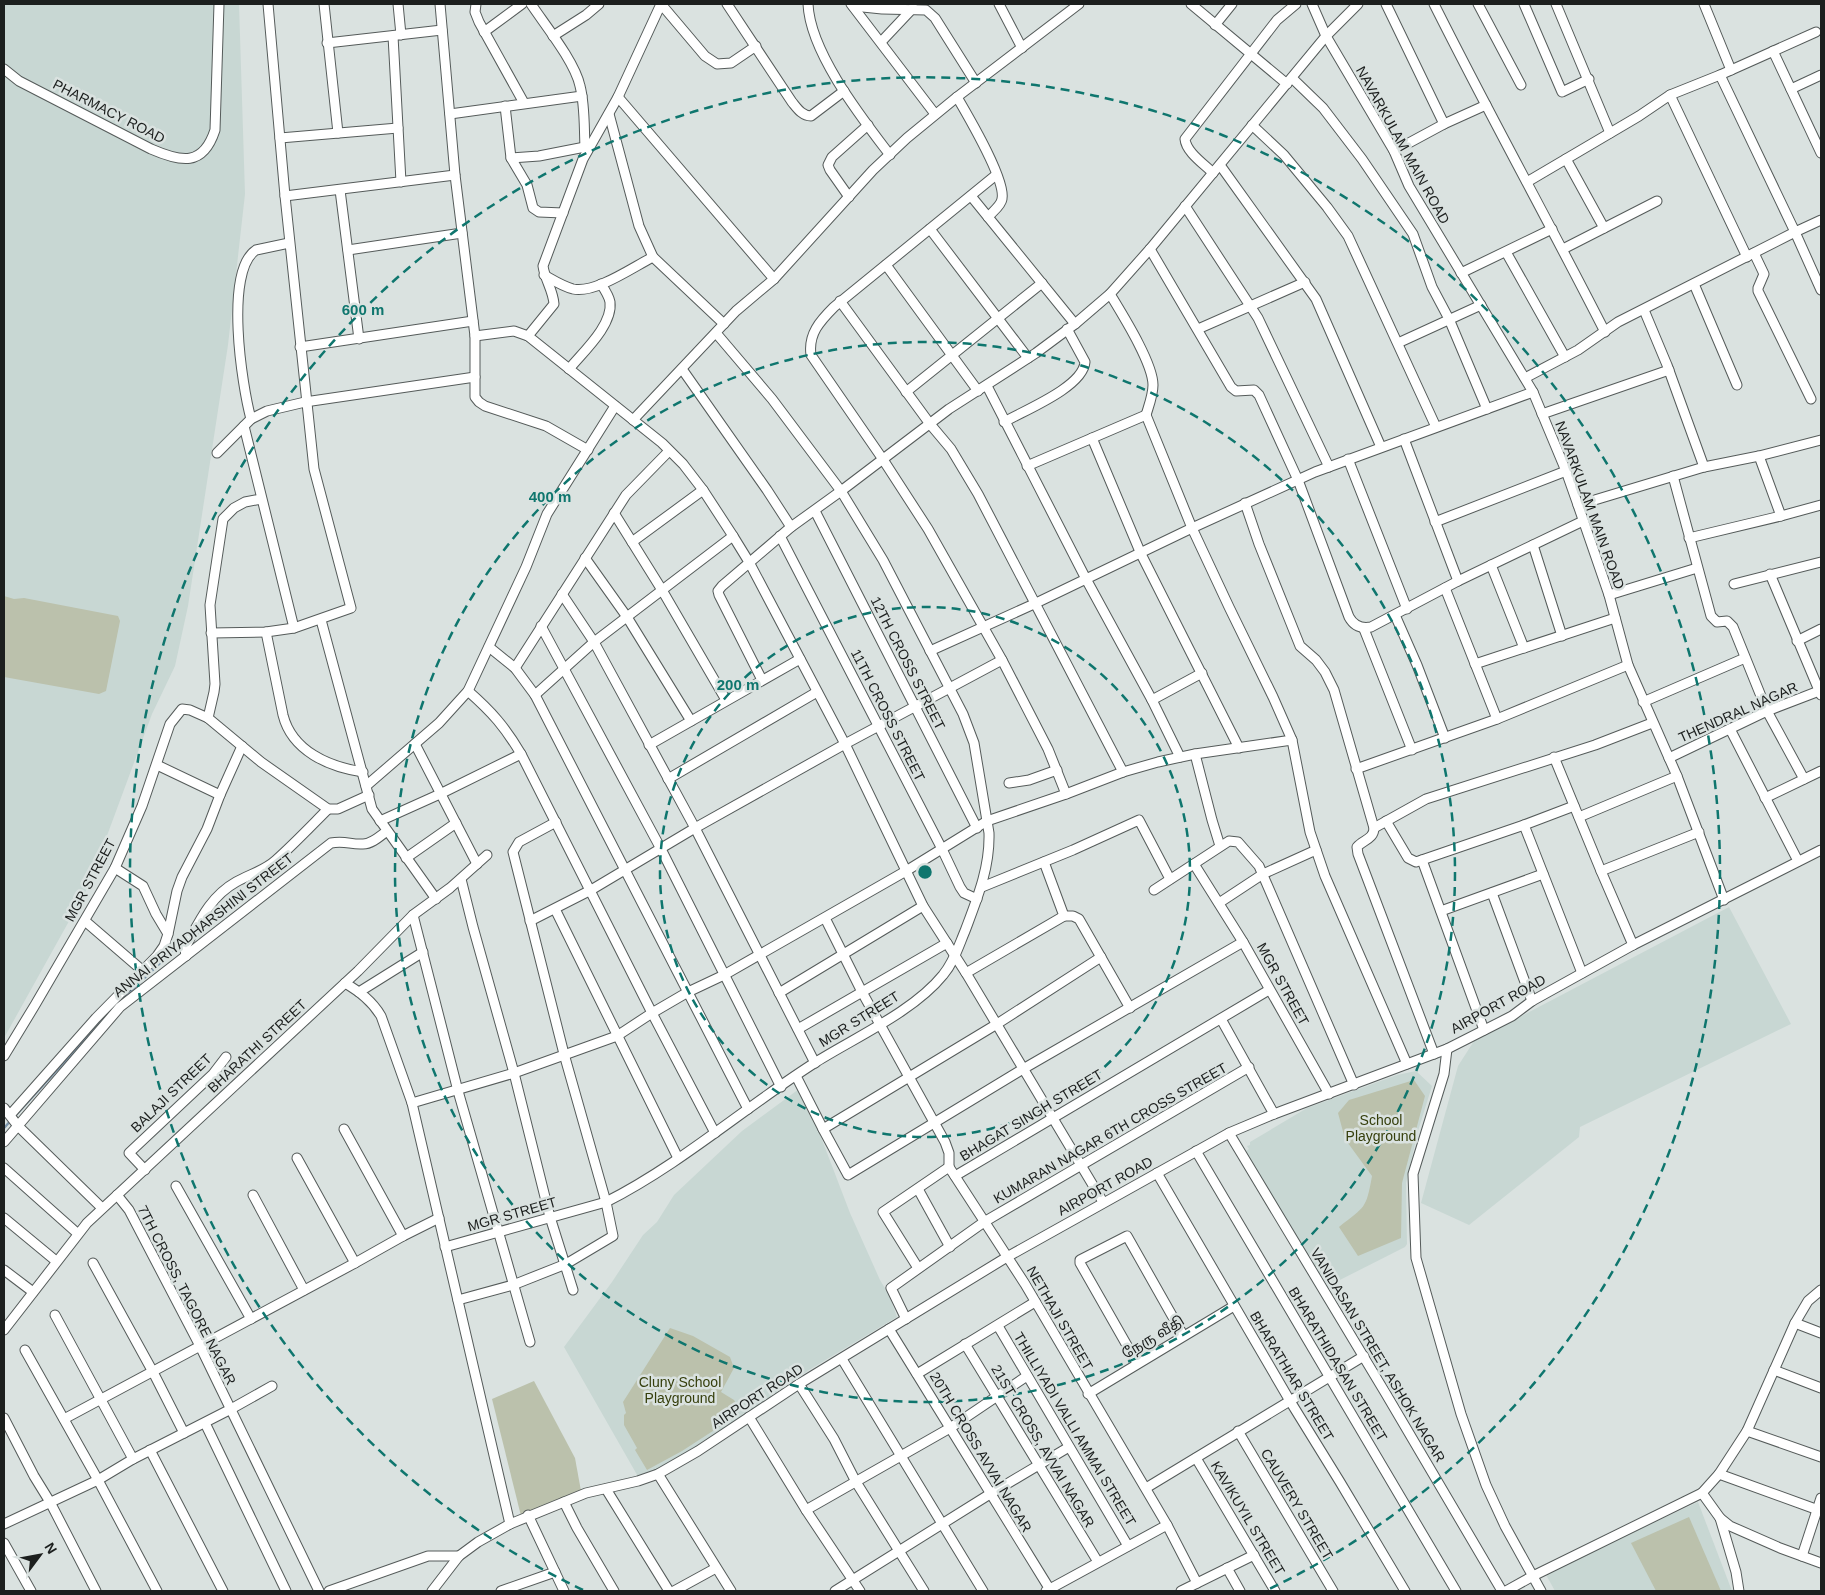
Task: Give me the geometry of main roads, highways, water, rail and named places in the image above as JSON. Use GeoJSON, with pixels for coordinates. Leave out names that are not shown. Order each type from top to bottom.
{"type":"FeatureCollection","features":[{"type":"Feature","properties":{"kind":"waterway"},"geometry":{"type":"LineString","coordinates":[[4,1128],[121,1000],[180,944]]}},
{"type":"Feature","properties":{"kind":"park label","name":"School Playground"},"geometry":{"type":"Point","coordinates":[1381,1128]}},
{"type":"Feature","properties":{"kind":"park label","name":"Cluny School Playground"},"geometry":{"type":"Point","coordinates":[680,1390]}}]}
